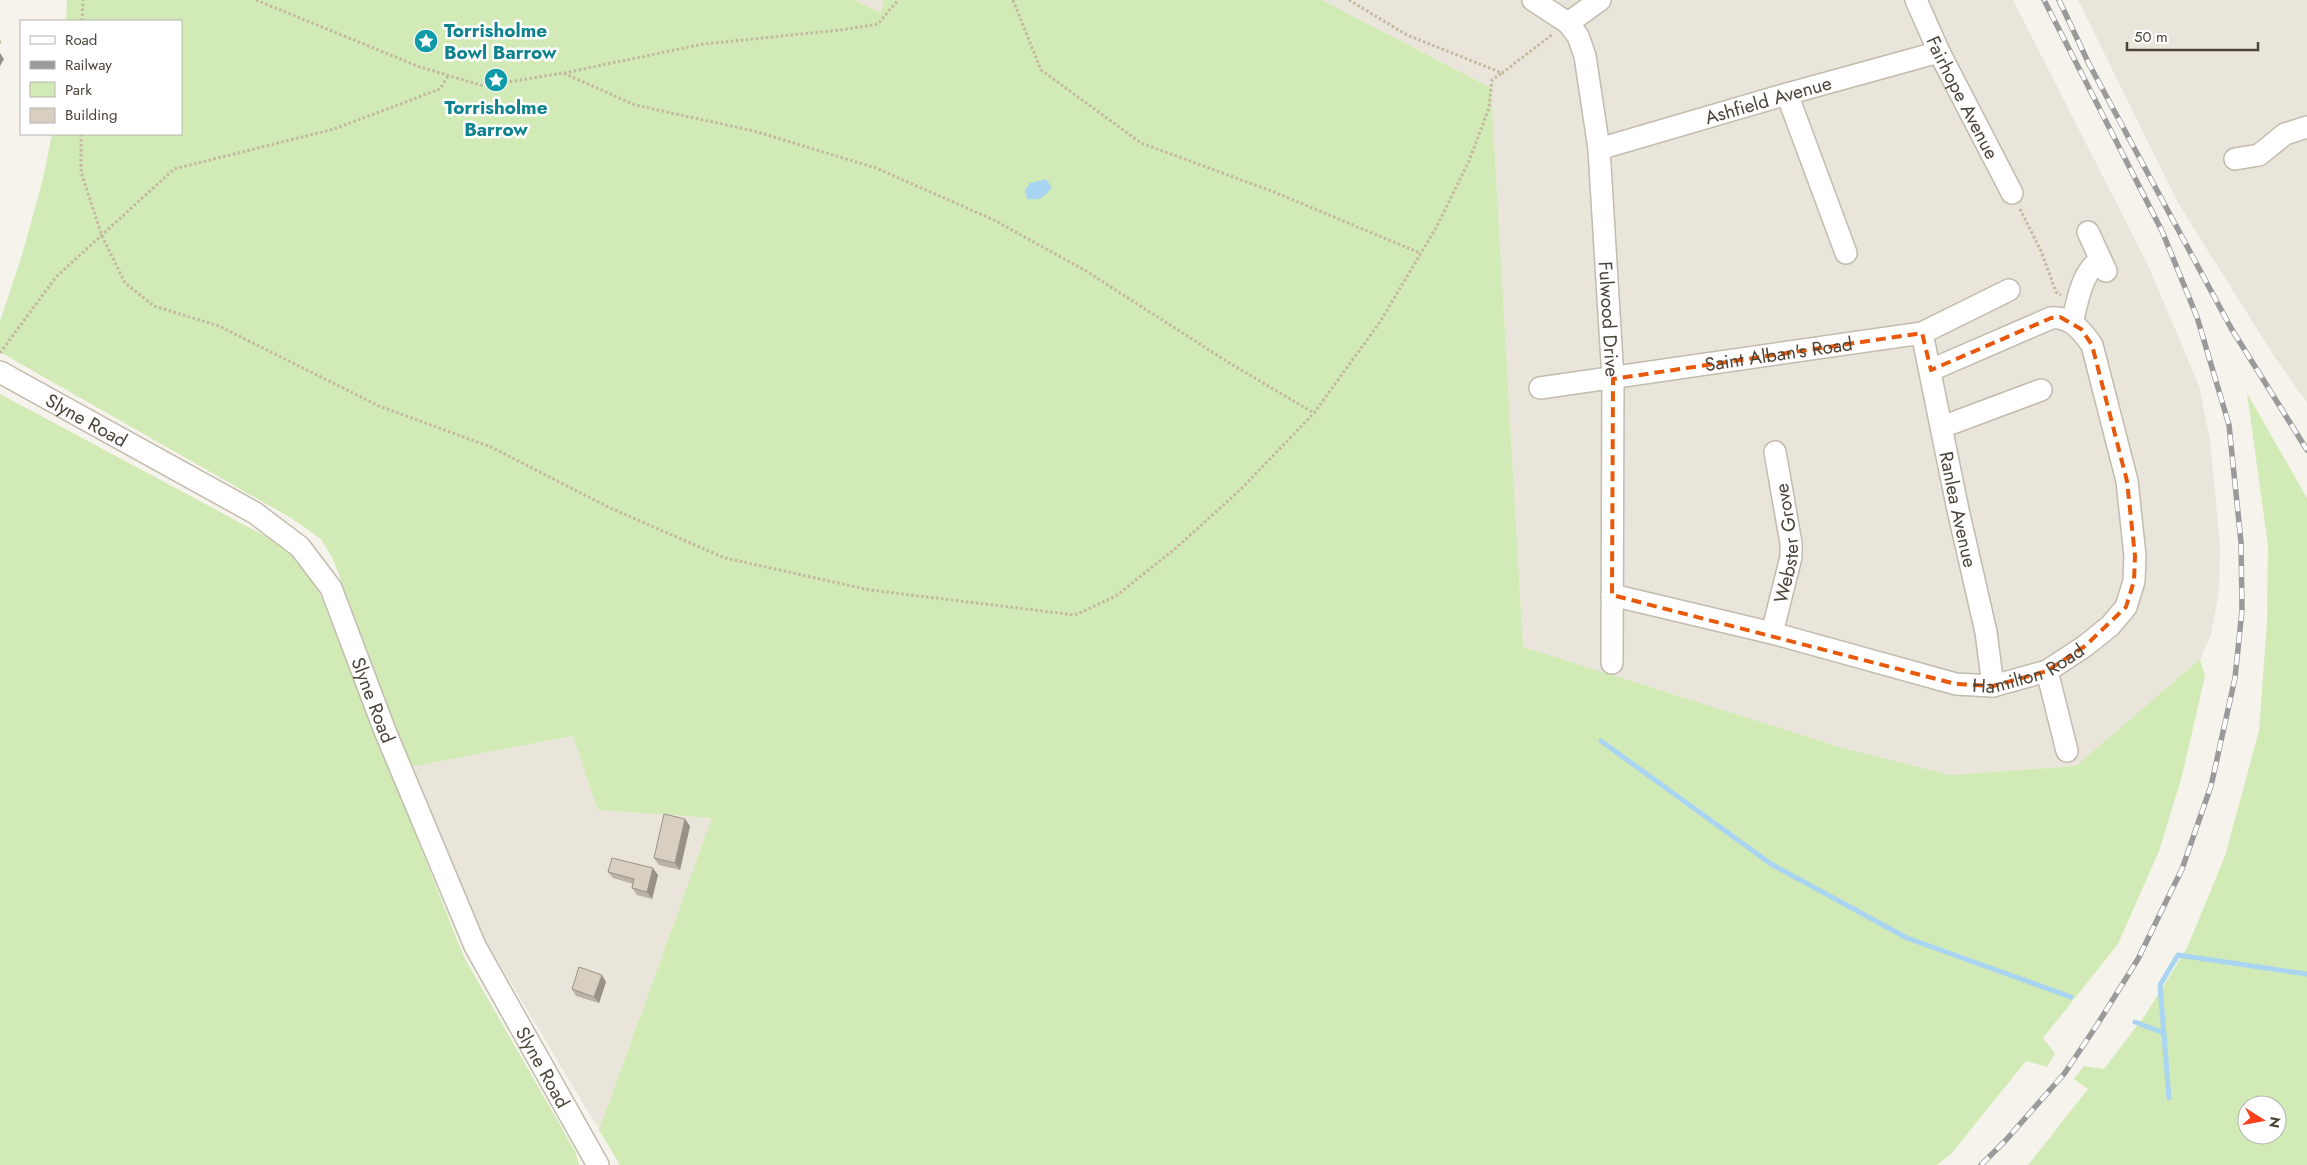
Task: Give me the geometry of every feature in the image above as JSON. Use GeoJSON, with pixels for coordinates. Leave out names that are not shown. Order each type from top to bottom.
{"type":"FeatureCollection","features":[{"type":"Feature","properties":{"kind":"street","name":"Fulwood Drive"},"geometry":{"type":"LineString","coordinates":[[1533,0],[1568,23],[1578,36],[1585,56],[1599,149],[1613,378],[1612,663]]}},
{"type":"Feature","properties":{"kind":"street"},"geometry":{"type":"LineString","coordinates":[[1568,23],[1600,0]]}},
{"type":"Feature","properties":{"kind":"street","name":"Fairhope Avenue"},"geometry":{"type":"LineString","coordinates":[[1916,0],[1939,52],[2012,193]]}},
{"type":"Feature","properties":{"kind":"street","name":"Ashfield Avenue"},"geometry":{"type":"LineString","coordinates":[[1599,149],[1939,52]]}},
{"type":"Feature","properties":{"kind":"street"},"geometry":{"type":"LineString","coordinates":[[1787,94],[1846,253]]}},
{"type":"Feature","properties":{"kind":"street"},"geometry":{"type":"LineString","coordinates":[[2235,159],[2259,155],[2285,134],[2307,127]]}},
{"type":"Feature","properties":{"kind":"street"},"geometry":{"type":"LineString","coordinates":[[1931,370],[2051,318],[2070,315],[2091,266],[2103,266],[2088,232]]}},
{"type":"Feature","properties":{"kind":"street","name":"Saint Alban's Road"},"geometry":{"type":"LineString","coordinates":[[1540,388],[1922,333],[2009,290]]}},
{"type":"Feature","properties":{"kind":"street","name":"Hamilton Road"},"geometry":{"type":"LineString","coordinates":[[1612,595],[1772,633],[1956,684],[1993,686],[2047,671],[2085,646],[2110,626],[2126,607],[2134,581],[2135,556],[2127,481],[2092,345],[2070,315]]}},
{"type":"Feature","properties":{"kind":"street","name":"Ranlea Avenue"},"geometry":{"type":"LineString","coordinates":[[1922,333],[1958,510],[1986,632],[1993,686]]}},
{"type":"Feature","properties":{"kind":"street","name":"Slyne Road"},"geometry":{"type":"LineString","coordinates":[[0,372],[255,513],[300,546],[331,588],[385,731],[476,946],[598,1165]]}},
{"type":"Feature","properties":{"kind":"street"},"geometry":{"type":"LineString","coordinates":[[1942,427],[2041,390]]}},
{"type":"Feature","properties":{"kind":"street","name":"Webster Grove"},"geometry":{"type":"LineString","coordinates":[[1772,633],[1791,557],[1791,543],[1775,452]]}},
{"type":"Feature","properties":{"kind":"street"},"geometry":{"type":"LineString","coordinates":[[2047,671],[2067,751]]}},
{"type":"Feature","properties":{"kind":"path"},"geometry":{"type":"LineString","coordinates":[[82,20],[83,0]]}},
{"type":"Feature","properties":{"kind":"path"},"geometry":{"type":"LineString","coordinates":[[256,0],[332,33],[448,76],[484,86],[563,73],[703,44],[841,30],[878,24],[898,0]]}},
{"type":"Feature","properties":{"kind":"path"},"geometry":{"type":"LineString","coordinates":[[1013,0],[1041,70],[1141,143],[1274,192],[1420,253]]}},
{"type":"Feature","properties":{"kind":"path"},"geometry":{"type":"LineString","coordinates":[[1349,0],[1407,36],[1502,73]]}},
{"type":"Feature","properties":{"kind":"path"},"geometry":{"type":"LineString","coordinates":[[81,135],[81,172],[102,236],[125,283],[154,306],[219,326],[380,406],[491,446],[610,508],[725,558],[870,590],[1075,615],[1116,596],[1176,548],[1241,489],[1314,413],[1380,322],[1420,253],[1469,161],[1489,108],[1492,80],[1568,23]]}},
{"type":"Feature","properties":{"kind":"path"},"geometry":{"type":"LineString","coordinates":[[563,73],[635,105],[754,131],[876,168],[994,220],[1086,271],[1230,364],[1314,413]]}},
{"type":"Feature","properties":{"kind":"path"},"geometry":{"type":"LineString","coordinates":[[0,353],[56,277],[174,169],[334,129],[440,89],[448,76]]}},
{"type":"Feature","properties":{"kind":"path"},"geometry":{"type":"LineString","coordinates":[[2012,193],[2041,251],[2056,292],[2070,315]]}},
{"type":"Feature","properties":{"kind":"highlighted area"},"geometry":{"type":"Polygon","coordinates":[[[2060,317],[2081,329],[2092,345],[2127,481],[2135,556],[2134,581],[2126,607],[2085,646],[2047,671],[1993,686],[1956,684],[1612,595],[1613,379],[1922,333],[1931,370],[2051,318],[2060,317]]]}},
{"type":"Feature","properties":{"kind":"shaded area"},"geometry":{"type":"Polygon","coordinates":[[[854,0],[884,0],[881,13],[854,0]]]}},
{"type":"Feature","properties":{"kind":"shaded area"},"geometry":{"type":"Polygon","coordinates":[[[1322,0],[2013,0],[2148,265],[2199,386],[2210,440],[2220,544],[2219,591],[2211,635],[2200,659],[2076,766],[1950,775],[1843,748],[1523,647],[1491,88],[1322,0]]]}},
{"type":"Feature","properties":{"kind":"shaded area"},"geometry":{"type":"Polygon","coordinates":[[[2078,0],[2307,0],[2307,403],[2272,353],[2178,203],[2078,0]]]}},
{"type":"Feature","properties":{"kind":"shaded area"},"geometry":{"type":"Polygon","coordinates":[[[574,736],[598,810],[712,818],[599,1130],[475,923],[405,768],[574,736]]]}},
{"type":"Feature","properties":{"kind":"green space"},"geometry":{"type":"Polygon","coordinates":[[[67,0],[854,0],[881,13],[884,0],[1322,0],[1491,88],[1523,647],[1843,748],[1950,775],[2076,766],[2200,659],[2205,676],[2182,776],[2159,851],[2118,944],[2043,1038],[2055,1054],[2047,1067],[2026,1061],[1951,1154],[1937,1165],[620,1165],[599,1130],[712,818],[598,810],[573,736],[410,767],[333,559],[321,539],[291,518],[0,352],[0,321],[22,255],[42,183],[52,135],[182,135],[182,20],[66,20],[67,0]]]}},
{"type":"Feature","properties":{"kind":"green space"},"geometry":{"type":"Polygon","coordinates":[[[2247,393],[2307,498],[2307,1165],[2028,1165],[2088,1089],[2074,1079],[2084,1066],[2104,1069],[2146,1014],[2187,948],[2225,856],[2259,731],[2267,622],[2268,546],[2247,393]]]}},
{"type":"Feature","properties":{"kind":"green space"},"geometry":{"type":"Polygon","coordinates":[[[0,394],[280,544],[296,558],[320,594],[464,957],[575,1151],[579,1165],[0,1165],[0,394]]]}},
{"type":"Feature","properties":{"kind":"water"},"geometry":{"type":"Polygon","coordinates":[[[1046,179],[1052,187],[1047,193],[1039,199],[1027,199],[1025,190],[1030,183],[1046,179]]]}},
{"type":"Feature","properties":{"kind":"building"},"geometry":{"type":"Polygon","coordinates":[[[664,814],[685,819],[675,863],[654,858],[664,814]]]}},
{"type":"Feature","properties":{"kind":"building"},"geometry":{"type":"Polygon","coordinates":[[[612,858],[653,868],[647,892],[632,888],[634,879],[608,872],[612,858]]]}},
{"type":"Feature","properties":{"kind":"building"},"geometry":{"type":"Polygon","coordinates":[[[579,967],[602,975],[594,997],[572,989],[579,967]]]}},
{"type":"Feature","properties":{"kind":"waterway"},"geometry":{"type":"LineString","coordinates":[[1601,741],[1771,864],[1907,938],[2071,997]]}},
{"type":"Feature","properties":{"kind":"waterway"},"geometry":{"type":"LineString","coordinates":[[2169,1098],[2160,985],[2178,955],[2307,974]]}},
{"type":"Feature","properties":{"kind":"waterway"},"geometry":{"type":"LineString","coordinates":[[2135,1022],[2164,1033]]}},
{"type":"Feature","properties":{"kind":"railway"},"geometry":{"type":"LineString","coordinates":[[1981,1165],[2006,1140],[2064,1074],[2138,959],[2182,869],[2211,786],[2235,678],[2242,610],[2241,542],[2229,425],[2197,317],[2162,231],[2044,0]]}},
{"type":"Feature","properties":{"kind":"railway"},"geometry":{"type":"LineString","coordinates":[[2059,0],[2089,64],[2231,328],[2307,450]]}},
{"type":"Feature","properties":{"kind":"place","name":"Torrisholme Bowl Barrow"},"geometry":{"type":"Point","coordinates":[426,41]}},
{"type":"Feature","properties":{"kind":"place","name":"Torrisholme Barrow"},"geometry":{"type":"Point","coordinates":[496,80]}}]}
